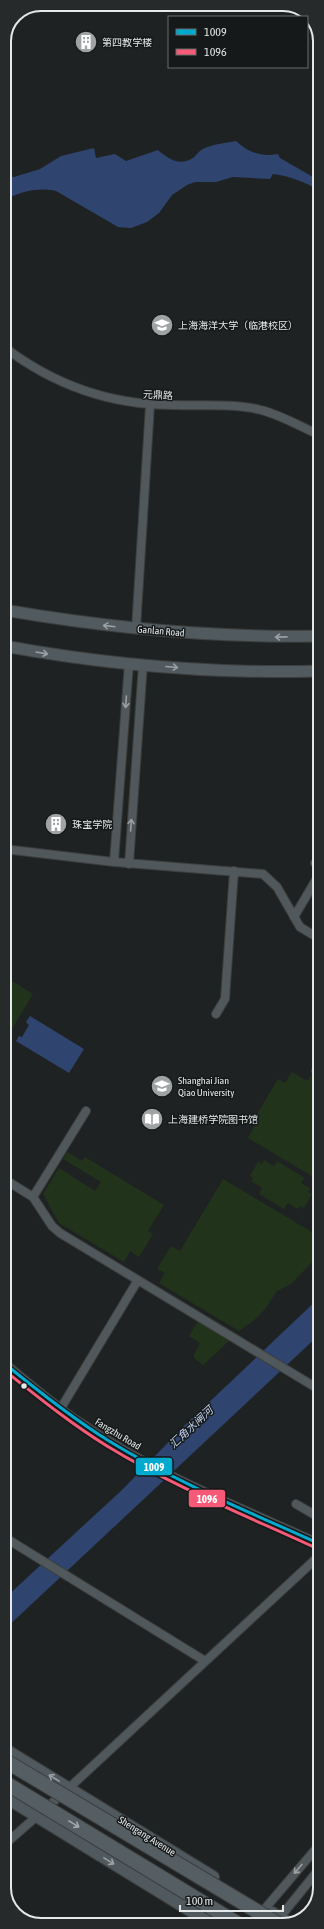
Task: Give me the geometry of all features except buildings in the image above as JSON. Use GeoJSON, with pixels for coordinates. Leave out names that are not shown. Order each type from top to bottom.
{"type":"FeatureCollection","features":[{"type":"Feature","properties":{"kind":"highway"},"geometry":{"type":"LineString","coordinates":[[11,1764],[273,1918]]}},
{"type":"Feature","properties":{"kind":"highway"},"geometry":{"type":"LineString","coordinates":[[11,1786],[228,1918]]}},
{"type":"Feature","properties":{"kind":"main road","name":"Ganlan Road"},"geometry":{"type":"LineString","coordinates":[[11,611],[136,629],[259,636],[313,636]]}},
{"type":"Feature","properties":{"kind":"main road"},"geometry":{"type":"LineString","coordinates":[[11,647],[50,654],[210,670],[313,671]]}},
{"type":"Feature","properties":{"kind":"main road","name":"Shengang Avenue"},"geometry":{"type":"LineString","coordinates":[[11,1752],[264,1909],[275,1918]]}},
{"type":"Feature","properties":{"kind":"main road"},"geometry":{"type":"LineString","coordinates":[[11,1800],[203,1918]]}},
{"type":"Feature","properties":{"kind":"street","name":"元鼎路"},"geometry":{"type":"LineString","coordinates":[[11,352],[35,369],[71,387],[119,400],[150,405],[221,405],[261,410],[313,432]]}},
{"type":"Feature","properties":{"kind":"street"},"geometry":{"type":"LineString","coordinates":[[136,629],[150,405]]}},
{"type":"Feature","properties":{"kind":"street"},"geometry":{"type":"LineString","coordinates":[[114,862],[129,663]]}},
{"type":"Feature","properties":{"kind":"street"},"geometry":{"type":"LineString","coordinates":[[129,864],[143,664]]}},
{"type":"Feature","properties":{"kind":"street"},"geometry":{"type":"LineString","coordinates":[[118,809],[133,810]]}},
{"type":"Feature","properties":{"kind":"street"},"geometry":{"type":"LineString","coordinates":[[11,850],[129,864],[234,870],[263,874],[277,887],[300,927],[313,935]]}},
{"type":"Feature","properties":{"kind":"street"},"geometry":{"type":"LineString","coordinates":[[216,1014],[225,999],[234,870]]}},
{"type":"Feature","properties":{"kind":"street"},"geometry":{"type":"LineString","coordinates":[[294,916],[313,885]]}},
{"type":"Feature","properties":{"kind":"street"},"geometry":{"type":"LineString","coordinates":[[33,1197],[86,1111]]}},
{"type":"Feature","properties":{"kind":"street"},"geometry":{"type":"LineString","coordinates":[[11,1183],[33,1197],[55,1229],[313,1386]]}},
{"type":"Feature","properties":{"kind":"street"},"geometry":{"type":"LineString","coordinates":[[61,1408],[138,1280]]}},
{"type":"Feature","properties":{"kind":"street","name":"Fangzhu Road"},"geometry":{"type":"LineString","coordinates":[[11,1369],[81,1423],[143,1461],[176,1479],[313,1541]]}},
{"type":"Feature","properties":{"kind":"street"},"geometry":{"type":"LineString","coordinates":[[296,1504],[313,1514]]}},
{"type":"Feature","properties":{"kind":"street"},"geometry":{"type":"LineString","coordinates":[[11,1541],[205,1661]]}},
{"type":"Feature","properties":{"kind":"street"},"geometry":{"type":"LineString","coordinates":[[11,1839],[69,1788],[313,1561]]}},
{"type":"Feature","properties":{"kind":"street"},"geometry":{"type":"LineString","coordinates":[[257,1918],[313,1852]]}},
{"type":"Feature","properties":{"kind":"street"},"geometry":{"type":"LineString","coordinates":[[284,1918],[313,1877]]}},
{"type":"Feature","properties":{"kind":"green space"},"geometry":{"type":"Polygon","coordinates":[[[11,980],[33,994],[11,1030],[11,980]]]}},
{"type":"Feature","properties":{"kind":"green space"},"geometry":{"type":"Polygon","coordinates":[[[292,1072],[307,1081],[313,1072],[313,1177],[248,1138],[260,1116],[257,1114],[278,1079],[285,1083],[292,1072]]]}},
{"type":"Feature","properties":{"kind":"green space"},"geometry":{"type":"Polygon","coordinates":[[[67,1152],[82,1161],[85,1157],[164,1205],[148,1231],[153,1234],[139,1257],[130,1251],[124,1262],[59,1223],[43,1194],[59,1168],[95,1191],[101,1182],[63,1159],[67,1152]]]}},
{"type":"Feature","properties":{"kind":"green space"},"geometry":{"type":"Polygon","coordinates":[[[264,1160],[274,1166],[277,1161],[305,1178],[301,1183],[310,1188],[308,1192],[312,1194],[304,1208],[300,1206],[298,1209],[288,1203],[284,1209],[259,1194],[262,1188],[251,1181],[253,1178],[250,1176],[258,1162],[262,1164],[264,1160]]]}},
{"type":"Feature","properties":{"kind":"green space"},"geometry":{"type":"Polygon","coordinates":[[[223,1179],[313,1233],[313,1261],[291,1284],[277,1291],[265,1309],[253,1321],[239,1331],[159,1283],[165,1273],[157,1269],[171,1246],[180,1251],[223,1179]]]}},
{"type":"Feature","properties":{"kind":"green space"},"geometry":{"type":"Polygon","coordinates":[[[198,1321],[229,1341],[203,1365],[194,1358],[194,1354],[200,1343],[189,1336],[198,1321]]]}},
{"type":"Feature","properties":{"kind":"water"},"geometry":{"type":"Polygon","coordinates":[[[236,141],[246,149],[256,153],[266,155],[278,154],[280,158],[313,177],[313,187],[285,176],[273,174],[270,179],[233,177],[216,182],[195,182],[187,185],[172,195],[159,213],[147,222],[131,228],[118,227],[56,191],[43,189],[29,191],[11,198],[11,177],[40,169],[61,156],[94,148],[96,158],[115,154],[126,161],[158,150],[173,160],[182,162],[193,158],[201,150],[215,145],[236,141]]]}},
{"type":"Feature","properties":{"kind":"water"},"geometry":{"type":"Polygon","coordinates":[[[30,1016],[84,1049],[69,1073],[16,1041],[19,1036],[22,1037],[29,1025],[26,1022],[30,1016]]]}},
{"type":"Feature","properties":{"kind":"water","name":"汇角水闸河"},"geometry":{"type":"Polygon","coordinates":[[[313,1304],[313,1341],[11,1623],[11,1593],[123,1489],[184,1426],[313,1304]]]}},
{"type":"Feature","properties":{"kind":"transit line","name":"1009"},"geometry":{"type":"LineString","coordinates":[[11,1369],[68,1414],[134,1456],[213,1496],[313,1541]]}},
{"type":"Feature","properties":{"kind":"transit line","name":"1096"},"geometry":{"type":"LineString","coordinates":[[11,1376],[54,1410],[132,1461],[184,1488],[313,1547]]}},
{"type":"Feature","properties":{"kind":"place","name":"第四教学楼"},"geometry":{"type":"Point","coordinates":[86,42]}},
{"type":"Feature","properties":{"kind":"place","name":"上海海洋大学（临港校区）"},"geometry":{"type":"Point","coordinates":[162,325]}},
{"type":"Feature","properties":{"kind":"place","name":"珠宝学院"},"geometry":{"type":"Point","coordinates":[56,824]}},
{"type":"Feature","properties":{"kind":"place","name":"Shanghai Jian Qiao University"},"geometry":{"type":"Point","coordinates":[162,1086]}},
{"type":"Feature","properties":{"kind":"place","name":"上海建桥学院图书馆"},"geometry":{"type":"Point","coordinates":[152,1119]}}]}
